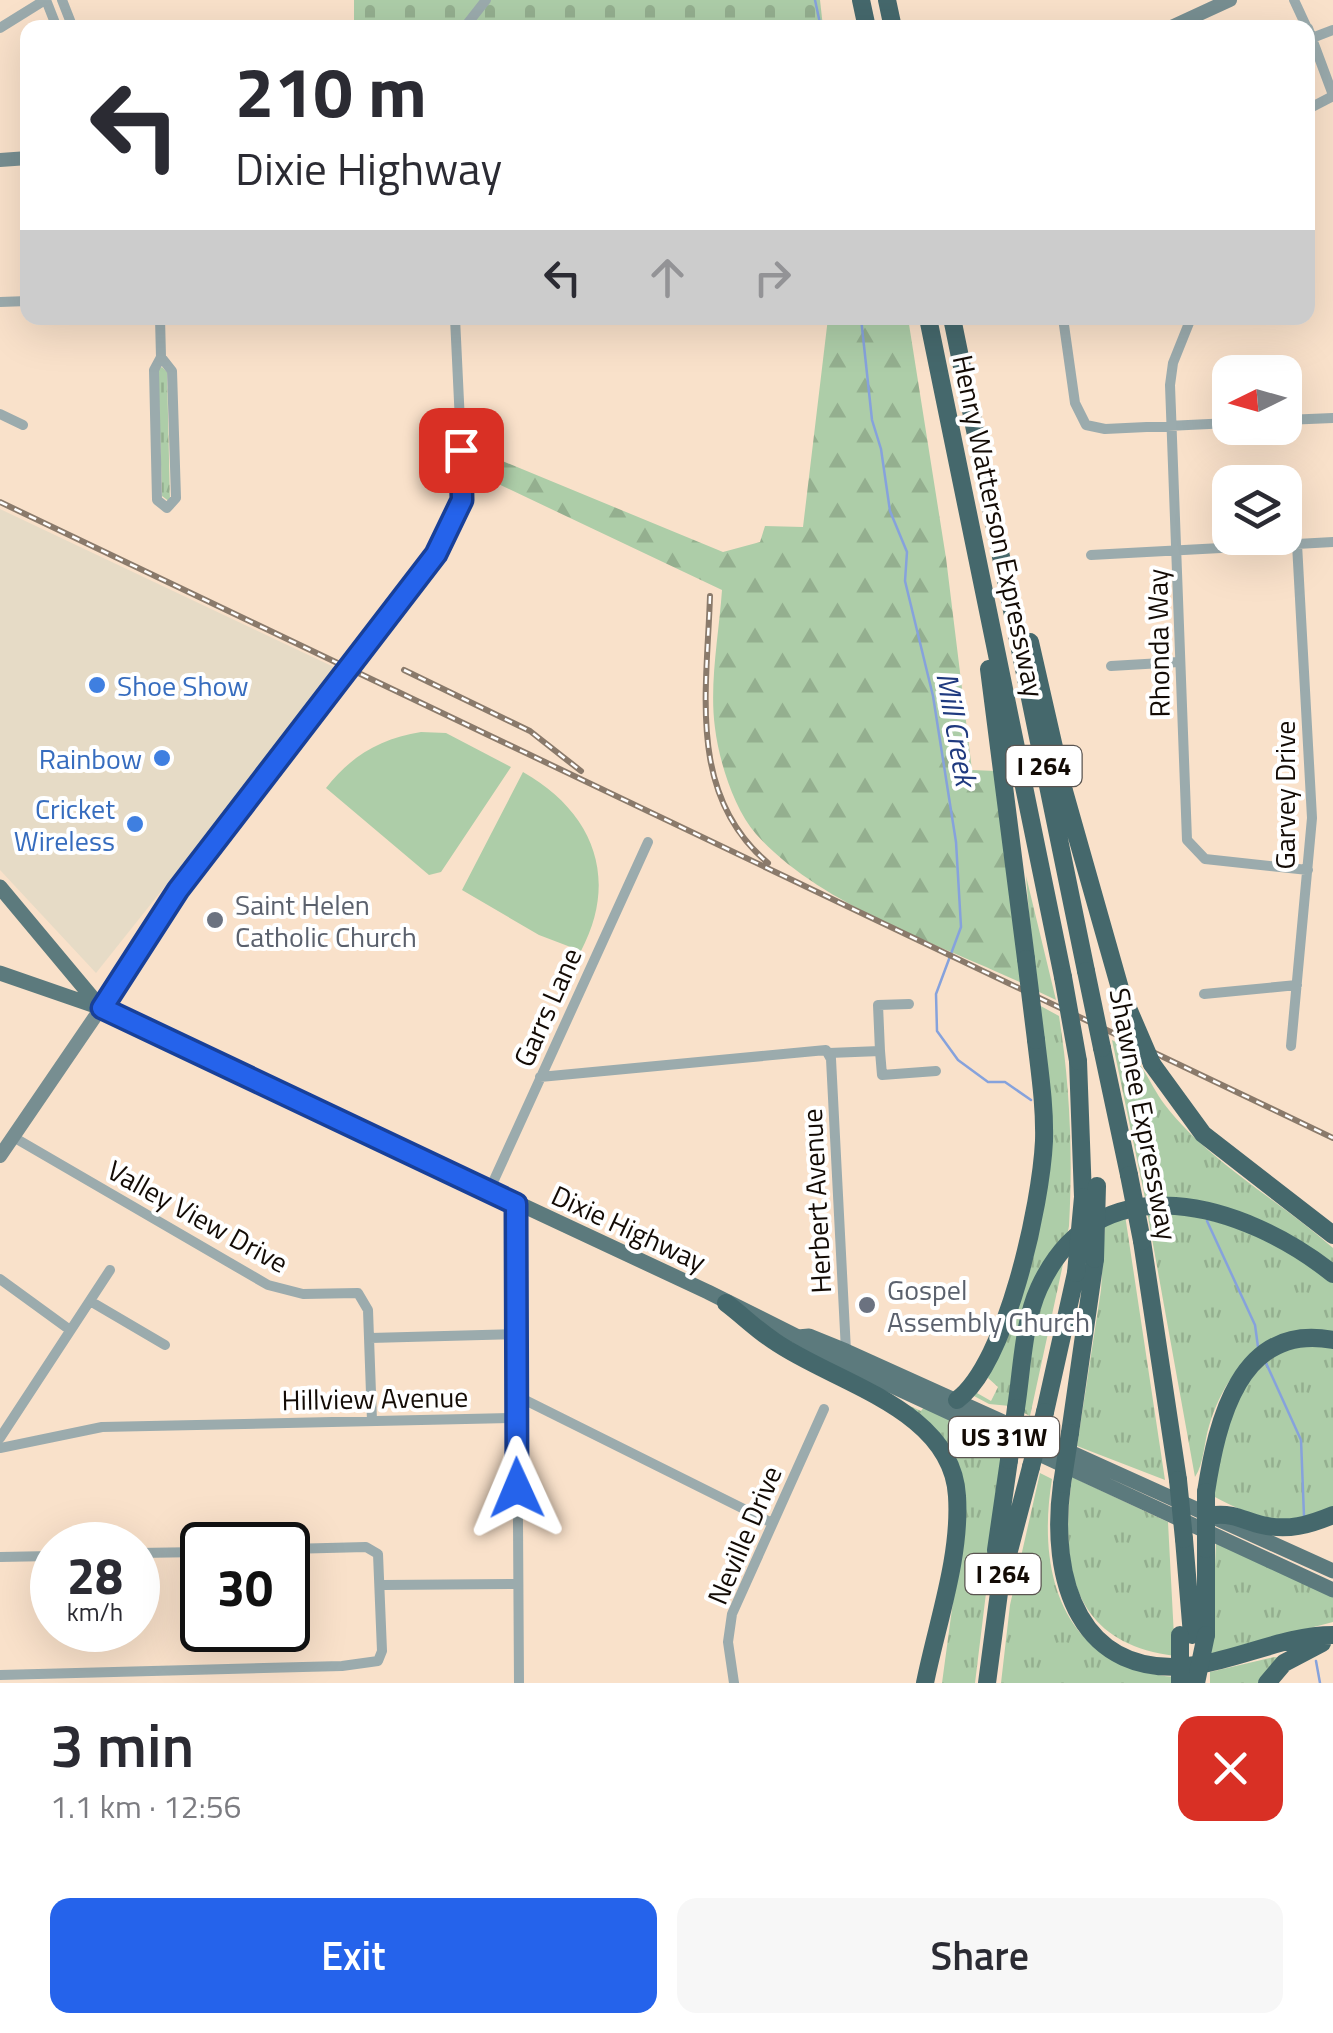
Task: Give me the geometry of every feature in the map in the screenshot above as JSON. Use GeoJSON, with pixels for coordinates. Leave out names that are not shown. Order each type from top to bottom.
{"type":"FeatureCollection","features":[{"type":"Feature","properties":{"kind":"highway","name":"Henry Watterson Expressway"},"geometry":{"type":"LineString","coordinates":[[929,325],[1064,976],[1082,1098]]}},
{"type":"Feature","properties":{"kind":"highway","name":"Henry Watterson Expressway"},"geometry":{"type":"LineString","coordinates":[[953,325],[1003,561]]}},
{"type":"Feature","properties":{"kind":"highway"},"geometry":{"type":"LineString","coordinates":[[1003,561],[1025,622],[1064,791],[1120,992],[1152,1064],[1203,1134],[1333,1235]]}},
{"type":"Feature","properties":{"kind":"highway","name":"Shawnee Expressway"},"geometry":{"type":"LineString","coordinates":[[1003,561],[1142,1241],[1178,1480],[1195,1683]]}},
{"type":"Feature","properties":{"kind":"highway"},"geometry":{"type":"LineString","coordinates":[[956,1400],[976,1384],[984,1370],[1017,1278],[1034,1211],[1044,1140],[1036,1040],[988,662],[985,599]]}},
{"type":"Feature","properties":{"kind":"highway","name":"Shawnee Expressway"},"geometry":{"type":"LineString","coordinates":[[987,1683],[1000,1584],[1045,1412],[1090,1191],[1082,1098]]}},
{"type":"Feature","properties":{"kind":"highway"},"geometry":{"type":"LineString","coordinates":[[1090,1191],[1095,1259],[1062,1484],[1057,1535],[1063,1584],[1087,1626],[1126,1656],[1158,1666],[1198,1665],[1333,1636]]}},
{"type":"Feature","properties":{"kind":"highway"},"geometry":{"type":"LineString","coordinates":[[1000,1584],[996,1550],[1031,1316],[1046,1273],[1067,1246],[1124,1210],[1172,1204],[1219,1213],[1279,1237],[1333,1274]]}},
{"type":"Feature","properties":{"kind":"highway"},"geometry":{"type":"LineString","coordinates":[[726,1302],[774,1341],[896,1409],[938,1442],[953,1471],[957,1493],[936,1683]]}},
{"type":"Feature","properties":{"kind":"highway"},"geometry":{"type":"LineString","coordinates":[[1180,1683],[1193,1635],[1206,1549],[1206,1492],[1215,1433],[1229,1396],[1250,1366],[1274,1347],[1314,1336],[1333,1340]]}},
{"type":"Feature","properties":{"kind":"highway"},"geometry":{"type":"LineString","coordinates":[[1215,1515],[1229,1514],[1276,1528],[1306,1527],[1333,1515]]}},
{"type":"Feature","properties":{"kind":"highway"},"geometry":{"type":"LineString","coordinates":[[925,1683],[944,1594]]}},
{"type":"Feature","properties":{"kind":"highway"},"geometry":{"type":"LineString","coordinates":[[1267,1683],[1293,1656],[1333,1636]]}},
{"type":"Feature","properties":{"kind":"main road"},"geometry":{"type":"LineString","coordinates":[[1186,20],[1230,0]]}},
{"type":"Feature","properties":{"kind":"main road"},"geometry":{"type":"LineString","coordinates":[[0,887],[102,1008],[0,1156]]}},
{"type":"Feature","properties":{"kind":"main road","name":"Dixie Highway"},"geometry":{"type":"LineString","coordinates":[[0,973],[102,1008],[726,1302],[798,1337],[806,1346],[1333,1590]]}},
{"type":"Feature","properties":{"kind":"main road","name":"Dixie Highway"},"geometry":{"type":"LineString","coordinates":[[798,1337],[810,1336],[1333,1571]]}},
{"type":"Feature","properties":{"kind":"street"},"geometry":{"type":"LineString","coordinates":[[0,28],[46,0]]}},
{"type":"Feature","properties":{"kind":"street"},"geometry":{"type":"LineString","coordinates":[[470,20],[486,0]]}},
{"type":"Feature","properties":{"kind":"street"},"geometry":{"type":"LineString","coordinates":[[1315,47],[1333,96]]}},
{"type":"Feature","properties":{"kind":"street"},"geometry":{"type":"LineString","coordinates":[[160,325],[161,357],[154,370],[157,500],[167,508],[176,498],[172,371],[161,357]]}},
{"type":"Feature","properties":{"kind":"street"},"geometry":{"type":"LineString","coordinates":[[102,1008],[178,890],[356,662],[451,529],[463,484],[456,325]]}},
{"type":"Feature","properties":{"kind":"street"},"geometry":{"type":"LineString","coordinates":[[1064,325],[1066,356],[1083,423],[1097,430],[1212,424]]}},
{"type":"Feature","properties":{"kind":"street","name":"Rhonda Way"},"geometry":{"type":"LineString","coordinates":[[1187,325],[1173,363],[1171,426],[1186,836],[1191,848],[1220,862],[1308,870]]}},
{"type":"Feature","properties":{"kind":"street"},"geometry":{"type":"LineString","coordinates":[[0,414],[23,425]]}},
{"type":"Feature","properties":{"kind":"street"},"geometry":{"type":"LineString","coordinates":[[1302,419],[1333,418]]}},
{"type":"Feature","properties":{"kind":"street"},"geometry":{"type":"LineString","coordinates":[[1302,544],[1333,542]]}},
{"type":"Feature","properties":{"kind":"street"},"geometry":{"type":"LineString","coordinates":[[1091,556],[1212,548]]}},
{"type":"Feature","properties":{"kind":"street","name":"Garvey Drive"},"geometry":{"type":"LineString","coordinates":[[1290,1046],[1312,792],[1298,555]]}},
{"type":"Feature","properties":{"kind":"street"},"geometry":{"type":"LineString","coordinates":[[1111,666],[1179,662]]}},
{"type":"Feature","properties":{"kind":"street","name":"Garrs Lane"},"geometry":{"type":"LineString","coordinates":[[490,1192],[648,842]]}},
{"type":"Feature","properties":{"kind":"street"},"geometry":{"type":"LineString","coordinates":[[1204,994],[1297,985]]}},
{"type":"Feature","properties":{"kind":"street"},"geometry":{"type":"LineString","coordinates":[[909,1004],[878,1005],[882,1075],[936,1071]]}},
{"type":"Feature","properties":{"kind":"street"},"geometry":{"type":"LineString","coordinates":[[540,1077],[880,1051]]}},
{"type":"Feature","properties":{"kind":"street","name":"Herbert Avenue"},"geometry":{"type":"LineString","coordinates":[[828,1052],[846,1352]]}},
{"type":"Feature","properties":{"kind":"street","name":"Valley View Drive"},"geometry":{"type":"LineString","coordinates":[[15,1138],[268,1285],[303,1294],[358,1293],[368,1310],[372,1420]]}},
{"type":"Feature","properties":{"kind":"street"},"geometry":{"type":"LineString","coordinates":[[516,1204],[514,1334],[520,1683]]}},
{"type":"Feature","properties":{"kind":"street"},"geometry":{"type":"LineString","coordinates":[[0,1438],[110,1270]]}},
{"type":"Feature","properties":{"kind":"street"},"geometry":{"type":"LineString","coordinates":[[0,1279],[70,1330]]}},
{"type":"Feature","properties":{"kind":"street"},"geometry":{"type":"LineString","coordinates":[[90,1301],[165,1345]]}},
{"type":"Feature","properties":{"kind":"street"},"geometry":{"type":"LineString","coordinates":[[370,1338],[514,1334]]}},
{"type":"Feature","properties":{"kind":"street","name":"Hillview Avenue"},"geometry":{"type":"LineString","coordinates":[[0,1448],[102,1428],[515,1418],[523,1399],[772,1523]]}},
{"type":"Feature","properties":{"kind":"street","name":"Neville Drive"},"geometry":{"type":"LineString","coordinates":[[734,1683],[728,1628],[824,1409]]}},
{"type":"Feature","properties":{"kind":"street"},"geometry":{"type":"LineString","coordinates":[[0,1674],[376,1663],[382,1651],[380,1560],[372,1549],[310,1549]]}},
{"type":"Feature","properties":{"kind":"street"},"geometry":{"type":"LineString","coordinates":[[0,1557],[30,1556]]}},
{"type":"Feature","properties":{"kind":"street"},"geometry":{"type":"LineString","coordinates":[[382,1586],[518,1584]]}},
{"type":"Feature","properties":{"kind":"shaded area"},"geometry":{"type":"Polygon","coordinates":[[[0,509],[338,669],[96,973],[0,870],[0,509]]]}},
{"type":"Feature","properties":{"kind":"green space"},"geometry":{"type":"Polygon","coordinates":[[[354,0],[820,0],[822,20],[354,20],[354,0]]]}},
{"type":"Feature","properties":{"kind":"green space"},"geometry":{"type":"Polygon","coordinates":[[[827,325],[909,325],[946,558],[972,770],[996,771],[1022,983],[845,902],[782,859],[748,824],[720,755],[713,711],[722,590],[492,481],[500,460],[723,552],[760,542],[765,526],[803,527],[827,325]]]}},
{"type":"Feature","properties":{"kind":"green space"},"geometry":{"type":"Polygon","coordinates":[[[162,367],[167,372],[170,502],[162,496],[158,370],[162,367]]]}},
{"type":"Feature","properties":{"kind":"green space"},"geometry":{"type":"Polygon","coordinates":[[[421,732],[446,733],[511,767],[441,872],[429,875],[326,788],[368,750],[421,732]]]}},
{"type":"Feature","properties":{"kind":"green space"},"geometry":{"type":"Polygon","coordinates":[[[523,772],[567,806],[593,848],[598,897],[593,924],[581,951],[539,935],[462,890],[523,772]]]}},
{"type":"Feature","properties":{"kind":"green space"},"geometry":{"type":"Polygon","coordinates":[[[1026,876],[1056,1000],[1035,990],[1026,876]]]}},
{"type":"Feature","properties":{"kind":"green space"},"geometry":{"type":"Polygon","coordinates":[[[1037,1004],[1059,1016],[1063,1042],[1070,1120],[1069,1226],[1031,1291],[1010,1406],[989,1404],[974,1396],[977,1393],[991,1401],[998,1387],[988,1378],[1039,1216],[1037,1004]]]}},
{"type":"Feature","properties":{"kind":"green space"},"geometry":{"type":"Polygon","coordinates":[[[1112,1040],[1137,1060],[1165,1105],[1203,1145],[1333,1248],[1333,1265],[1209,1203],[1145,1198],[1112,1040]]]}},
{"type":"Feature","properties":{"kind":"green space"},"geometry":{"type":"Polygon","coordinates":[[[1167,1209],[1258,1233],[1333,1281],[1333,1333],[1289,1334],[1253,1353],[1227,1385],[1217,1405],[1195,1477],[1147,1211],[1167,1209]]]}},
{"type":"Feature","properties":{"kind":"green space"},"geometry":{"type":"Polygon","coordinates":[[[1125,1215],[1165,1480],[1077,1446],[1101,1290],[1105,1223],[1125,1215]]]}},
{"type":"Feature","properties":{"kind":"green space"},"geometry":{"type":"Polygon","coordinates":[[[1065,1255],[1030,1416],[1022,1412],[1022,1403],[1040,1301],[1065,1255]]]}},
{"type":"Feature","properties":{"kind":"green space"},"geometry":{"type":"Polygon","coordinates":[[[1291,1346],[1333,1346],[1333,1508],[1300,1518],[1258,1516],[1213,1496],[1225,1429],[1241,1392],[1254,1375],[1291,1346]]]}},
{"type":"Feature","properties":{"kind":"green space"},"geometry":{"type":"Polygon","coordinates":[[[899,1401],[921,1411],[924,1407],[1004,1446],[975,1683],[942,1683],[959,1557],[946,1450],[899,1401]]]}},
{"type":"Feature","properties":{"kind":"green space"},"geometry":{"type":"Polygon","coordinates":[[[1040,1473],[1052,1479],[1049,1550],[1066,1611],[1083,1636],[1107,1656],[1137,1670],[1175,1677],[1175,1683],[1001,1683],[1010,1605],[1040,1473]]]}},
{"type":"Feature","properties":{"kind":"green space"},"geometry":{"type":"Polygon","coordinates":[[[1072,1477],[1168,1522],[1175,1656],[1140,1648],[1113,1635],[1094,1617],[1080,1595],[1068,1541],[1072,1477]]]}},
{"type":"Feature","properties":{"kind":"green space"},"geometry":{"type":"Polygon","coordinates":[[[1216,1542],[1333,1595],[1333,1622],[1211,1654],[1216,1542]]]}},
{"type":"Feature","properties":{"kind":"green space"},"geometry":{"type":"Polygon","coordinates":[[[1281,1658],[1259,1683],[1210,1683],[1210,1672],[1281,1658]]]}},
{"type":"Feature","properties":{"kind":"waterway","name":"Mill Creek"},"geometry":{"type":"LineString","coordinates":[[815,0],[819,20]]}},
{"type":"Feature","properties":{"kind":"waterway","name":"Mill Creek"},"geometry":{"type":"LineString","coordinates":[[862,325],[872,420],[881,449],[890,511],[907,552],[905,581],[933,696],[956,842],[961,927],[936,994],[937,1031],[958,1060],[988,1082],[1005,1082],[1031,1100]]}},
{"type":"Feature","properties":{"kind":"waterway","name":"Mill Creek"},"geometry":{"type":"LineString","coordinates":[[1207,1221],[1255,1325],[1258,1347]]}},
{"type":"Feature","properties":{"kind":"waterway","name":"Mill Creek"},"geometry":{"type":"LineString","coordinates":[[1266,1363],[1301,1440],[1304,1516]]}},
{"type":"Feature","properties":{"kind":"waterway","name":"Mill Creek"},"geometry":{"type":"LineString","coordinates":[[1316,1661],[1320,1683]]}},
{"type":"Feature","properties":{"kind":"railway"},"geometry":{"type":"LineString","coordinates":[[0,502],[1333,1138]]}},
{"type":"Feature","properties":{"kind":"railway"},"geometry":{"type":"LineString","coordinates":[[710,596],[706,704],[713,774],[724,806],[742,836],[768,863]]}},
{"type":"Feature","properties":{"kind":"railway"},"geometry":{"type":"LineString","coordinates":[[404,670],[530,731],[581,771]]}},
{"type":"Feature","properties":{"kind":"place","name":"Shoe Show"},"geometry":{"type":"Point","coordinates":[97,685]}},
{"type":"Feature","properties":{"kind":"place","name":"Rainbow"},"geometry":{"type":"Point","coordinates":[162,758]}},
{"type":"Feature","properties":{"kind":"place","name":"Cricket Wireless"},"geometry":{"type":"Point","coordinates":[135,824]}},
{"type":"Feature","properties":{"kind":"place","name":"Saint Helen Catholic Church"},"geometry":{"type":"Point","coordinates":[215,920]}},
{"type":"Feature","properties":{"kind":"place","name":"Gospel Assembly Church"},"geometry":{"type":"Point","coordinates":[867,1305]}},
{"type":"Feature","properties":{"kind":"route"},"geometry":{"type":"LineString","coordinates":[[461,450],[462,500],[436,554],[178,890],[102,1008],[516,1204],[517,1488]]}}]}
